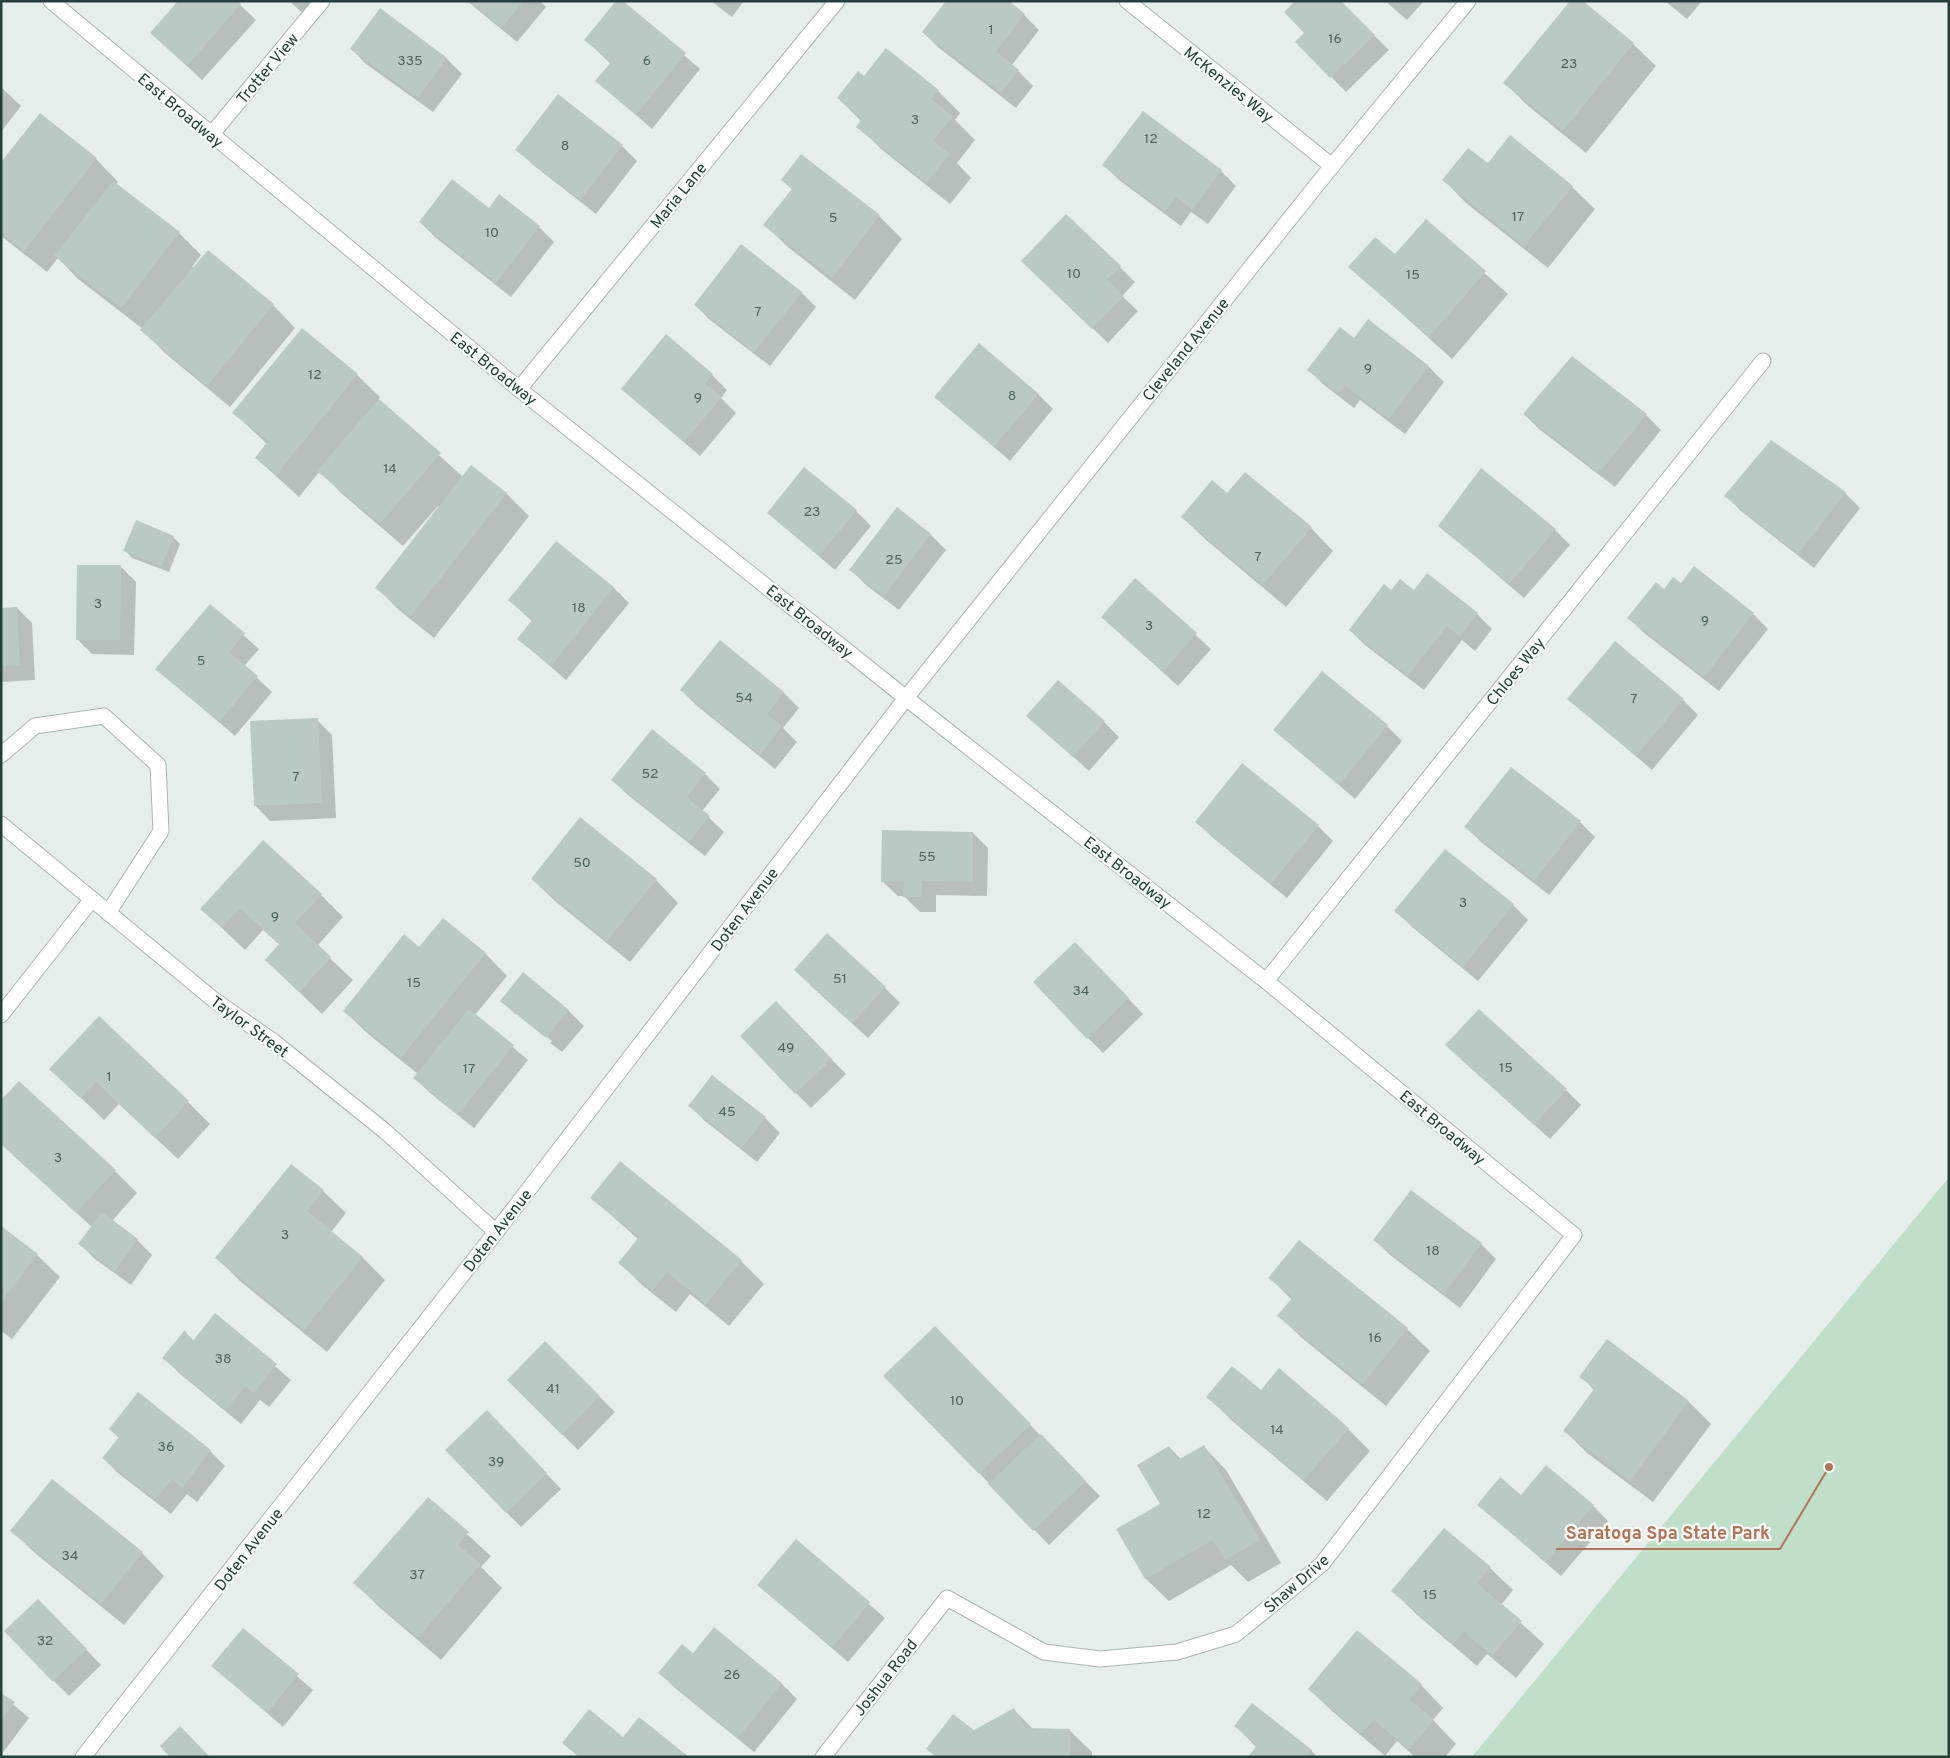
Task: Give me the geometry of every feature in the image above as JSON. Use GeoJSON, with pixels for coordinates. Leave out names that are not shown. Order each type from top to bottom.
{"type":"FeatureCollection","features":[{"type":"Feature","properties":{"kind":"street","name":"East Broadway"},"geometry":{"type":"LineString","coordinates":[[51,1],[519,389],[906,698],[1266,981],[1574,1235]]}},
{"type":"Feature","properties":{"kind":"street","name":"Trotter View"},"geometry":{"type":"LineString","coordinates":[[211,135],[322,1]]}},
{"type":"Feature","properties":{"kind":"street","name":"Maria Lane"},"geometry":{"type":"LineString","coordinates":[[519,389],[837,1]]}},
{"type":"Feature","properties":{"kind":"street","name":"McKenzies Way"},"geometry":{"type":"LineString","coordinates":[[1127,1],[1332,166]]}},
{"type":"Feature","properties":{"kind":"street","name":"Cleveland Avenue"},"geometry":{"type":"LineString","coordinates":[[906,698],[1332,166],[1468,1]]}},
{"type":"Feature","properties":{"kind":"street","name":"Chloes Way"},"geometry":{"type":"LineString","coordinates":[[1266,981],[1764,361]]}},
{"type":"Feature","properties":{"kind":"street","name":"Doten Avenue"},"geometry":{"type":"LineString","coordinates":[[83,1757],[496,1232],[906,698]]}},
{"type":"Feature","properties":{"kind":"street"},"geometry":{"type":"LineString","coordinates":[[1,755],[35,726],[104,716],[158,765],[161,831],[108,913]]}},
{"type":"Feature","properties":{"kind":"street","name":"Taylor Street"},"geometry":{"type":"LineString","coordinates":[[1,824],[214,1000],[274,1042],[386,1132],[496,1232]]}},
{"type":"Feature","properties":{"kind":"street"},"geometry":{"type":"LineString","coordinates":[[1,1015],[92,899]]}},
{"type":"Feature","properties":{"kind":"street","name":"Shaw Drive"},"geometry":{"type":"LineString","coordinates":[[947,1598],[1044,1652],[1081,1657],[1100,1659],[1177,1652],[1236,1634],[1322,1564],[1574,1235]]}},
{"type":"Feature","properties":{"kind":"street","name":"Joshua Road"},"geometry":{"type":"LineString","coordinates":[[823,1757],[947,1598]]}},
{"type":"Feature","properties":{"kind":"green space"},"geometry":{"type":"Polygon","coordinates":[[[1949,1177],[1949,1757],[1472,1757],[1949,1177]]]}},
{"type":"Feature","properties":{"kind":"building"},"geometry":{"type":"Polygon","coordinates":[[[178,1],[238,1],[241,4],[187,66],[150,33],[178,1]]]}},
{"type":"Feature","properties":{"kind":"building"},"geometry":{"type":"Polygon","coordinates":[[[469,1],[523,1],[502,28],[469,1]]]}},
{"type":"Feature","properties":{"kind":"building"},"geometry":{"type":"Polygon","coordinates":[[[616,1],[623,1],[686,53],[636,115],[595,81],[611,62],[584,40],[616,1]]]}},
{"type":"Feature","properties":{"kind":"building"},"geometry":{"type":"Polygon","coordinates":[[[946,1],[1009,1],[1025,14],[996,51],[1019,70],[1001,93],[922,32],[946,1]]]}},
{"type":"Feature","properties":{"kind":"building"},"geometry":{"type":"Polygon","coordinates":[[[1295,1],[1341,1],[1375,35],[1330,78],[1295,42],[1304,33],[1284,12],[1295,1]]]}},
{"type":"Feature","properties":{"kind":"building"},"geometry":{"type":"Polygon","coordinates":[[[1570,1],[1583,1],[1634,43],[1563,131],[1503,83],[1570,1]]]}},
{"type":"Feature","properties":{"kind":"building"},"geometry":{"type":"Polygon","coordinates":[[[380,8],[447,58],[418,98],[350,49],[380,8]]]}},
{"type":"Feature","properties":{"kind":"building"},"geometry":{"type":"Polygon","coordinates":[[[886,48],[939,90],[931,99],[953,116],[933,141],[950,154],[926,183],[856,127],[862,119],[837,98],[858,71],[864,76],[886,48]]]}},
{"type":"Feature","properties":{"kind":"building"},"geometry":{"type":"Polygon","coordinates":[[[558,94],[623,145],[580,200],[515,150],[558,94]]]}},
{"type":"Feature","properties":{"kind":"building"},"geometry":{"type":"Polygon","coordinates":[[[1143,111],[1222,170],[1192,210],[1176,197],[1165,212],[1102,165],[1143,111]]]}},
{"type":"Feature","properties":{"kind":"building"},"geometry":{"type":"Polygon","coordinates":[[[40,113],[97,158],[24,251],[1,233],[1,162],[40,113]]]}},
{"type":"Feature","properties":{"kind":"building"},"geometry":{"type":"Polygon","coordinates":[[[1510,135],[1573,186],[1524,246],[1442,180],[1468,148],[1488,163],[1510,135]]]}},
{"type":"Feature","properties":{"kind":"building"},"geometry":{"type":"Polygon","coordinates":[[[801,154],[880,215],[832,278],[763,225],[792,189],[781,180],[801,154]]]}},
{"type":"Feature","properties":{"kind":"building"},"geometry":{"type":"Polygon","coordinates":[[[452,179],[489,208],[499,194],[540,226],[496,283],[419,222],[452,179]]]}},
{"type":"Feature","properties":{"kind":"building"},"geometry":{"type":"Polygon","coordinates":[[[113,181],[180,232],[121,308],[54,256],[113,181]]]}},
{"type":"Feature","properties":{"kind":"building"},"geometry":{"type":"Polygon","coordinates":[[[1066,214],[1121,266],[1107,280],[1124,296],[1092,329],[1021,261],[1066,214]]]}},
{"type":"Feature","properties":{"kind":"building"},"geometry":{"type":"Polygon","coordinates":[[[1426,219],[1486,271],[1429,337],[1348,267],[1375,237],[1395,254],[1426,219]]]}},
{"type":"Feature","properties":{"kind":"building"},"geometry":{"type":"Polygon","coordinates":[[[741,244],[802,292],[754,352],[694,305],[741,244]]]}},
{"type":"Feature","properties":{"kind":"building"},"geometry":{"type":"Polygon","coordinates":[[[208,250],[274,304],[207,386],[140,330],[208,250]]]}},
{"type":"Feature","properties":{"kind":"building"},"geometry":{"type":"Polygon","coordinates":[[[1368,319],[1429,366],[1389,419],[1345,386],[1338,394],[1307,370],[1340,327],[1354,338],[1368,319]]]}},
{"type":"Feature","properties":{"kind":"building"},"geometry":{"type":"Polygon","coordinates":[[[302,328],[358,374],[276,475],[255,458],[268,441],[232,413],[302,328]]]}},
{"type":"Feature","properties":{"kind":"building"},"geometry":{"type":"Polygon","coordinates":[[[666,334],[713,374],[705,384],[722,397],[684,442],[621,389],[666,334]]]}},
{"type":"Feature","properties":{"kind":"building"},"geometry":{"type":"Polygon","coordinates":[[[979,343],[1039,394],[994,447],[934,397],[979,343]]]}},
{"type":"Feature","properties":{"kind":"building"},"geometry":{"type":"Polygon","coordinates":[[[1572,356],[1647,414],[1599,473],[1523,414],[1572,356]]]}},
{"type":"Feature","properties":{"kind":"building"},"geometry":{"type":"Polygon","coordinates":[[[379,399],[441,453],[380,524],[317,471],[379,399]]]}},
{"type":"Feature","properties":{"kind":"building"},"geometry":{"type":"Polygon","coordinates":[[[1771,440],[1846,492],[1798,554],[1724,496],[1771,440]]]}},
{"type":"Feature","properties":{"kind":"building"},"geometry":{"type":"Polygon","coordinates":[[[471,465],[507,493],[411,616],[375,588],[471,465]]]}},
{"type":"Feature","properties":{"kind":"building"},"geometry":{"type":"Polygon","coordinates":[[[804,467],[857,510],[819,556],[767,513],[804,467]]]}},
{"type":"Feature","properties":{"kind":"building"},"geometry":{"type":"Polygon","coordinates":[[[1481,468],[1556,529],[1509,584],[1438,526],[1481,468]]]}},
{"type":"Feature","properties":{"kind":"building"},"geometry":{"type":"Polygon","coordinates":[[[1245,472],[1312,527],[1263,585],[1181,517],[1212,480],[1227,493],[1245,472]]]}},
{"type":"Feature","properties":{"kind":"building"},"geometry":{"type":"Polygon","coordinates":[[[897,507],[931,534],[884,596],[849,570],[897,507]]]}},
{"type":"Feature","properties":{"kind":"building"},"geometry":{"type":"Polygon","coordinates":[[[136,520],[174,536],[162,566],[123,551],[136,520]]]}},
{"type":"Feature","properties":{"kind":"building"},"geometry":{"type":"Polygon","coordinates":[[[556,541],[614,587],[551,666],[517,639],[532,620],[508,600],[556,541]]]}},
{"type":"Feature","properties":{"kind":"building"},"geometry":{"type":"Polygon","coordinates":[[[77,565],[121,565],[120,640],[76,640],[77,565]]]}},
{"type":"Feature","properties":{"kind":"building"},"geometry":{"type":"Polygon","coordinates":[[[1694,566],[1754,613],[1704,677],[1627,618],[1656,582],[1664,589],[1673,577],[1681,583],[1694,566]]]}},
{"type":"Feature","properties":{"kind":"building"},"geometry":{"type":"Polygon","coordinates":[[[1427,573],[1478,613],[1460,637],[1447,626],[1408,676],[1349,630],[1384,584],[1391,590],[1400,579],[1414,590],[1427,573]]]}},
{"type":"Feature","properties":{"kind":"building"},"geometry":{"type":"Polygon","coordinates":[[[1135,578],[1197,633],[1163,672],[1101,617],[1135,578]]]}},
{"type":"Feature","properties":{"kind":"building"},"geometry":{"type":"Polygon","coordinates":[[[210,604],[245,633],[229,652],[258,676],[219,722],[155,669],[210,604]]]}},
{"type":"Feature","properties":{"kind":"building"},"geometry":{"type":"Polygon","coordinates":[[[17,607],[20,666],[1,666],[1,608],[17,607]]]}},
{"type":"Feature","properties":{"kind":"building"},"geometry":{"type":"Polygon","coordinates":[[[720,640],[784,692],[767,714],[782,726],[760,755],[680,690],[720,640]]]}},
{"type":"Feature","properties":{"kind":"building"},"geometry":{"type":"Polygon","coordinates":[[[1615,641],[1684,699],[1636,756],[1567,699],[1615,641]]]}},
{"type":"Feature","properties":{"kind":"building"},"geometry":{"type":"Polygon","coordinates":[[[1322,671],[1388,725],[1339,785],[1273,730],[1322,671]]]}},
{"type":"Feature","properties":{"kind":"building"},"geometry":{"type":"Polygon","coordinates":[[[1058,680],[1105,721],[1073,757],[1026,716],[1058,680]]]}},
{"type":"Feature","properties":{"kind":"building"},"geometry":{"type":"Polygon","coordinates":[[[318,718],[322,803],[254,806],[250,721],[318,718]]]}},
{"type":"Feature","properties":{"kind":"building"},"geometry":{"type":"Polygon","coordinates":[[[652,729],[706,773],[687,797],[710,816],[689,842],[611,780],[652,729]]]}},
{"type":"Feature","properties":{"kind":"building"},"geometry":{"type":"Polygon","coordinates":[[[1242,763],[1319,825],[1271,884],[1195,822],[1242,763]]]}},
{"type":"Feature","properties":{"kind":"building"},"geometry":{"type":"Polygon","coordinates":[[[1511,767],[1581,821],[1534,881],[1464,827],[1511,767]]]}},
{"type":"Feature","properties":{"kind":"building"},"geometry":{"type":"Polygon","coordinates":[[[580,817],[657,879],[607,941],[531,879],[580,817]]]}},
{"type":"Feature","properties":{"kind":"building"},"geometry":{"type":"Polygon","coordinates":[[[882,830],[973,832],[973,882],[922,881],[922,897],[903,897],[904,882],[881,882],[882,830]]]}},
{"type":"Feature","properties":{"kind":"building"},"geometry":{"type":"Polygon","coordinates":[[[263,840],[322,894],[295,923],[331,957],[299,992],[265,960],[279,944],[240,908],[222,928],[200,909],[263,840]]]}},
{"type":"Feature","properties":{"kind":"building"},"geometry":{"type":"Polygon","coordinates":[[[1445,849],[1514,904],[1463,967],[1394,911],[1445,849]]]}},
{"type":"Feature","properties":{"kind":"building"},"geometry":{"type":"Polygon","coordinates":[[[443,918],[486,953],[401,1058],[343,1011],[404,934],[419,947],[443,918]]]}},
{"type":"Feature","properties":{"kind":"building"},"geometry":{"type":"Polygon","coordinates":[[[827,933],[886,987],[852,1023],[794,970],[827,933]]]}},
{"type":"Feature","properties":{"kind":"building"},"geometry":{"type":"Polygon","coordinates":[[[1075,942],[1129,998],[1087,1039],[1033,982],[1075,942]]]}},
{"type":"Feature","properties":{"kind":"building"},"geometry":{"type":"Polygon","coordinates":[[[523,972],[569,1010],[546,1038],[500,1001],[523,972]]]}},
{"type":"Feature","properties":{"kind":"building"},"geometry":{"type":"Polygon","coordinates":[[[776,1001],[832,1059],[795,1094],[740,1036],[776,1001]]]}},
{"type":"Feature","properties":{"kind":"building"},"geometry":{"type":"Polygon","coordinates":[[[469,1009],[514,1045],[458,1114],[413,1078],[469,1009]]]}},
{"type":"Feature","properties":{"kind":"building"},"geometry":{"type":"Polygon","coordinates":[[[1479,1009],[1567,1089],[1534,1125],[1445,1045],[1479,1009]]]}},
{"type":"Feature","properties":{"kind":"building"},"geometry":{"type":"Polygon","coordinates":[[[99,1016],[189,1101],[155,1138],[96,1082],[80,1098],[49,1069],[99,1016]]]}},
{"type":"Feature","properties":{"kind":"building"},"geometry":{"type":"Polygon","coordinates":[[[712,1075],[766,1117],[742,1148],[688,1106],[712,1075]]]}},
{"type":"Feature","properties":{"kind":"building"},"geometry":{"type":"Polygon","coordinates":[[[19,1081],[116,1170],[76,1213],[1,1144],[1,1100],[19,1081]]]}},
{"type":"Feature","properties":{"kind":"building"},"geometry":{"type":"Polygon","coordinates":[[[620,1161],[742,1260],[706,1304],[667,1272],[652,1291],[618,1263],[639,1237],[590,1198],[620,1161]]]}},
{"type":"Feature","properties":{"kind":"building"},"geometry":{"type":"Polygon","coordinates":[[[291,1164],[324,1190],[307,1211],[363,1257],[304,1330],[215,1258],[291,1164]]]}},
{"type":"Feature","properties":{"kind":"building"},"geometry":{"type":"Polygon","coordinates":[[[1411,1190],[1482,1243],[1444,1294],[1373,1240],[1411,1190]]]}},
{"type":"Feature","properties":{"kind":"building"},"geometry":{"type":"Polygon","coordinates":[[[102,1212],[138,1239],[115,1271],[78,1244],[102,1212]]]}},
{"type":"Feature","properties":{"kind":"building"},"geometry":{"type":"Polygon","coordinates":[[[1,1226],[38,1254],[1,1302],[1,1226]]]}},
{"type":"Feature","properties":{"kind":"building"},"geometry":{"type":"Polygon","coordinates":[[[1299,1240],[1408,1328],[1363,1384],[1277,1316],[1293,1297],[1268,1278],[1299,1240]]]}},
{"type":"Feature","properties":{"kind":"building"},"geometry":{"type":"Polygon","coordinates":[[[215,1313],[277,1364],[254,1393],[245,1386],[226,1410],[162,1358],[185,1330],[192,1342],[215,1313]]]}},
{"type":"Feature","properties":{"kind":"building"},"geometry":{"type":"Polygon","coordinates":[[[935,1326],[1031,1424],[979,1474],[883,1376],[935,1326]]]}},
{"type":"Feature","properties":{"kind":"building"},"geometry":{"type":"Polygon","coordinates":[[[1607,1339],[1689,1401],[1630,1481],[1563,1431],[1595,1388],[1579,1377],[1607,1339]]]}},
{"type":"Feature","properties":{"kind":"building"},"geometry":{"type":"Polygon","coordinates":[[[545,1341],[600,1396],[562,1435],[507,1380],[545,1341]]]}},
{"type":"Feature","properties":{"kind":"building"},"geometry":{"type":"Polygon","coordinates":[[[1232,1366],[1261,1390],[1279,1368],[1349,1428],[1304,1480],[1206,1397],[1232,1366]]]}},
{"type":"Feature","properties":{"kind":"building"},"geometry":{"type":"Polygon","coordinates":[[[138,1392],[211,1450],[182,1488],[172,1479],[155,1500],[102,1458],[119,1437],[109,1429],[138,1392]]]}},
{"type":"Feature","properties":{"kind":"building"},"geometry":{"type":"Polygon","coordinates":[[[487,1410],[547,1473],[506,1513],[445,1450],[487,1410]]]}},
{"type":"Feature","properties":{"kind":"building"},"geometry":{"type":"Polygon","coordinates":[[[1041,1434],[1086,1481],[1033,1531],[988,1484],[1041,1434]]]}},
{"type":"Feature","properties":{"kind":"building"},"geometry":{"type":"Polygon","coordinates":[[[1204,1445],[1260,1540],[1225,1560],[1213,1540],[1145,1579],[1116,1529],[1160,1504],[1137,1465],[1169,1446],[1178,1460],[1204,1445]]]}},
{"type":"Feature","properties":{"kind":"building"},"geometry":{"type":"Polygon","coordinates":[[[1546,1465],[1594,1505],[1546,1562],[1477,1505],[1500,1477],[1521,1495],[1546,1465]]]}},
{"type":"Feature","properties":{"kind":"building"},"geometry":{"type":"Polygon","coordinates":[[[52,1479],[143,1552],[101,1604],[10,1531],[52,1479]]]}},
{"type":"Feature","properties":{"kind":"building"},"geometry":{"type":"Polygon","coordinates":[[[428,1497],[469,1532],[458,1545],[481,1564],[418,1638],[353,1583],[428,1497]]]}},
{"type":"Feature","properties":{"kind":"building"},"geometry":{"type":"Polygon","coordinates":[[[1444,1528],[1491,1567],[1477,1583],[1522,1621],[1492,1656],[1464,1632],[1453,1644],[1391,1591],[1444,1528]]]}},
{"type":"Feature","properties":{"kind":"building"},"geometry":{"type":"Polygon","coordinates":[[[796,1539],[870,1602],[832,1648],[757,1585],[796,1539]]]}},
{"type":"Feature","properties":{"kind":"building"},"geometry":{"type":"Polygon","coordinates":[[[38,1599],[87,1649],[53,1682],[4,1631],[38,1599]]]}},
{"type":"Feature","properties":{"kind":"building"},"geometry":{"type":"Polygon","coordinates":[[[714,1627],[782,1683],[738,1738],[658,1673],[682,1644],[693,1653],[714,1627]]]}},
{"type":"Feature","properties":{"kind":"building"},"geometry":{"type":"Polygon","coordinates":[[[243,1628],[299,1674],[267,1713],[211,1666],[243,1628]]]}},
{"type":"Feature","properties":{"kind":"building"},"geometry":{"type":"Polygon","coordinates":[[[1357,1630],[1422,1684],[1409,1699],[1434,1720],[1409,1750],[1374,1720],[1361,1734],[1308,1689],[1357,1630]]]}},
{"type":"Feature","properties":{"kind":"building"},"geometry":{"type":"Polygon","coordinates":[[[1,1693],[15,1702],[1,1720],[1,1693]]]}},
{"type":"Feature","properties":{"kind":"building"},"geometry":{"type":"Polygon","coordinates":[[[1252,1703],[1312,1750],[1306,1757],[1248,1757],[1257,1745],[1234,1726],[1252,1703]]]}},
{"type":"Feature","properties":{"kind":"building"},"geometry":{"type":"Polygon","coordinates":[[[1014,1708],[1025,1728],[1070,1729],[1070,1757],[937,1757],[926,1749],[953,1714],[974,1730],[1014,1708]]]}},
{"type":"Feature","properties":{"kind":"building"},"geometry":{"type":"Polygon","coordinates":[[[589,1709],[623,1737],[639,1717],[689,1757],[579,1757],[562,1743],[589,1709]]]}},
{"type":"Feature","properties":{"kind":"building"},"geometry":{"type":"Polygon","coordinates":[[[180,1726],[210,1757],[170,1757],[160,1746],[180,1726]]]}},
{"type":"Feature","properties":{"kind":"place","name":"Saratoga Spa State Park"},"geometry":{"type":"Point","coordinates":[1829,1467]}}]}
